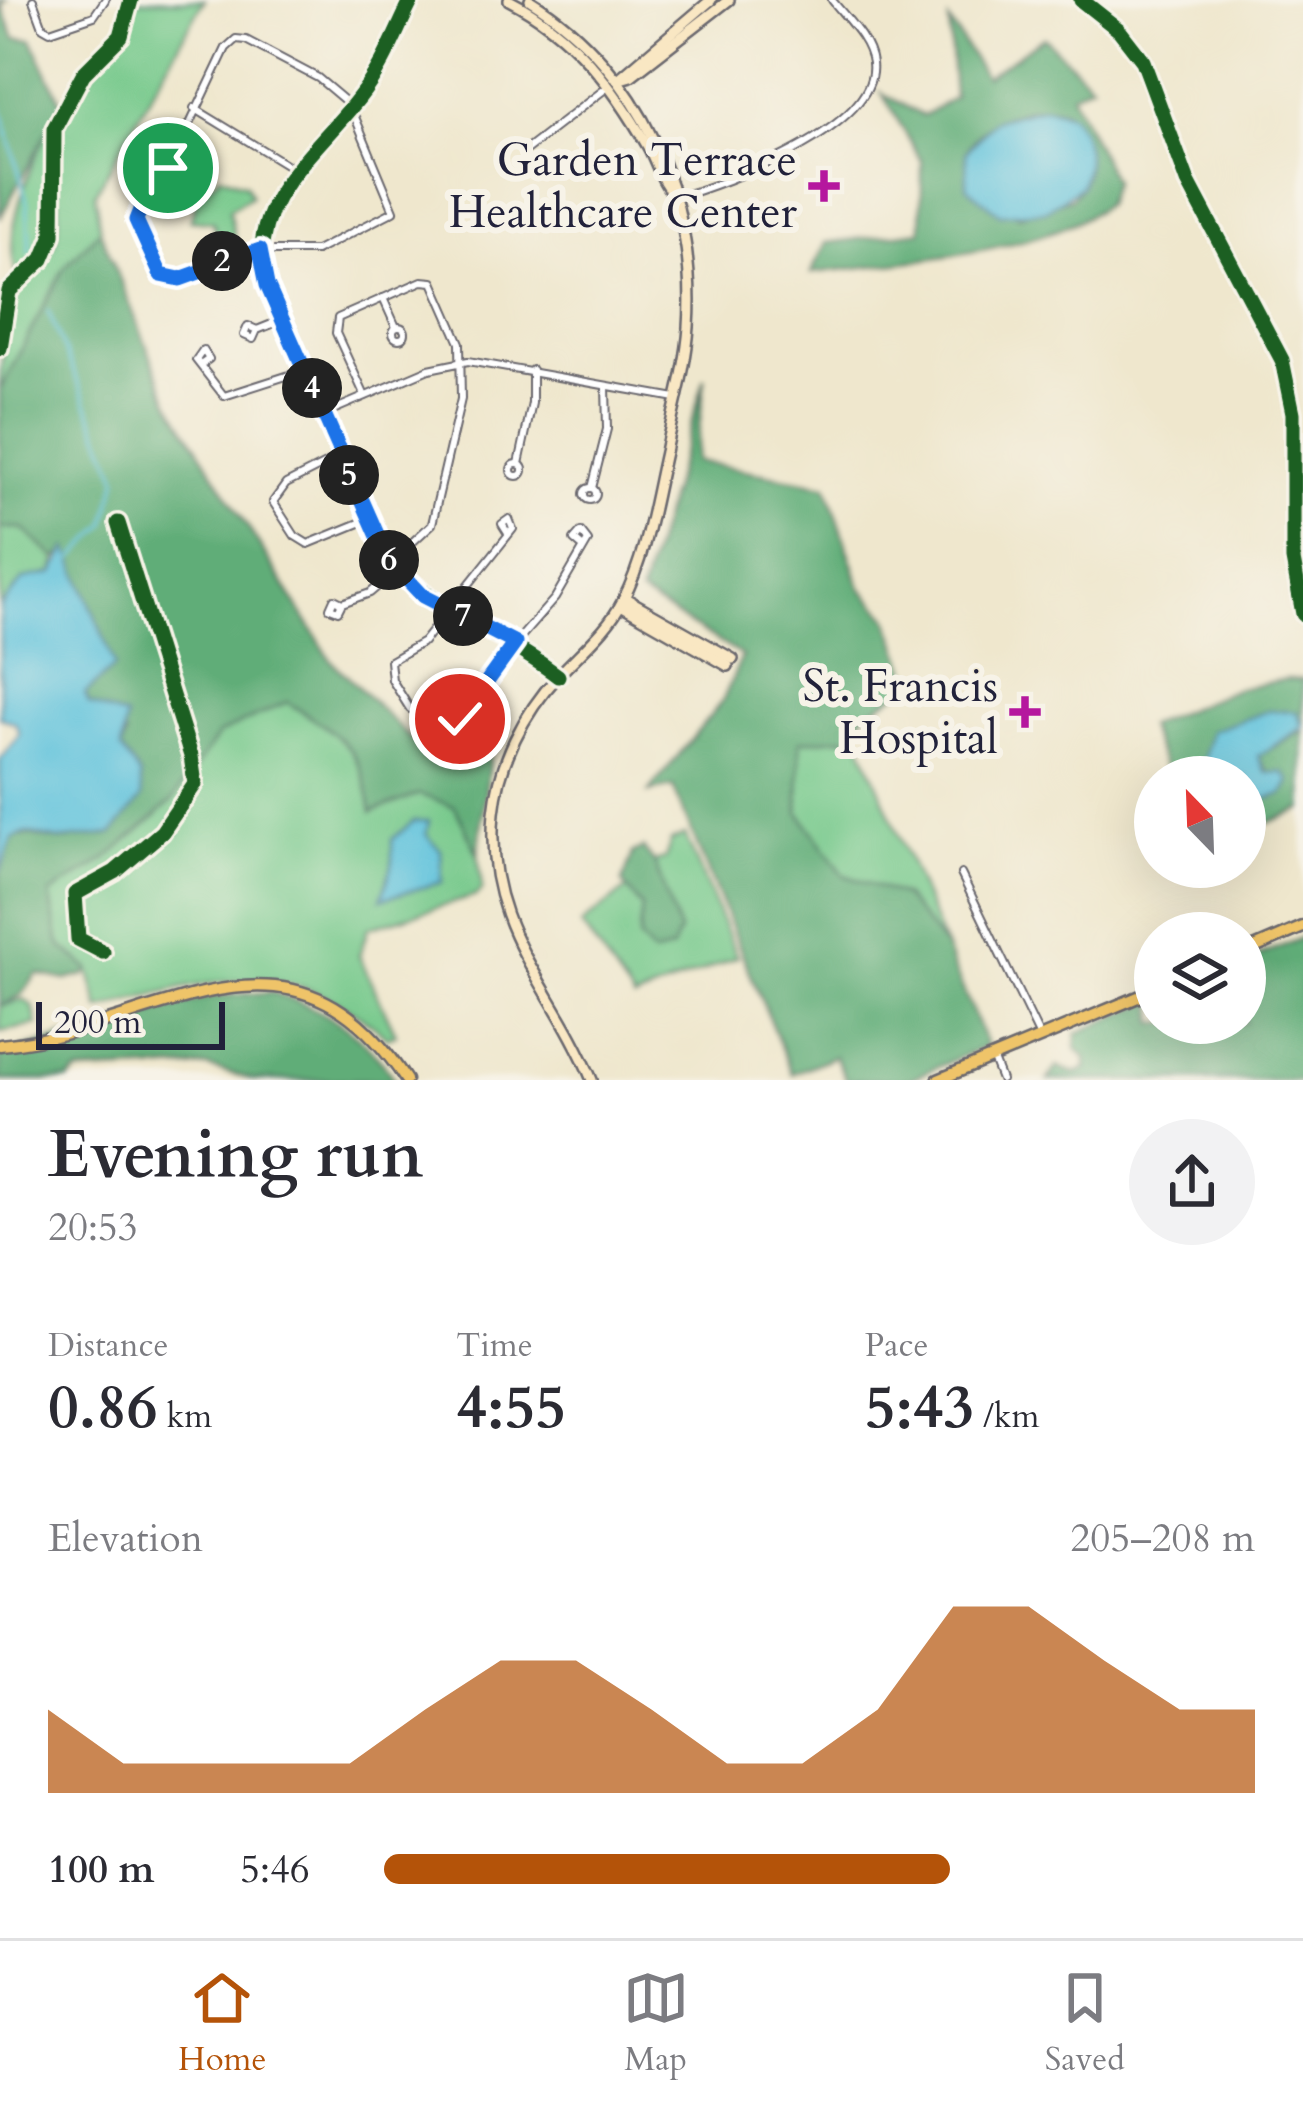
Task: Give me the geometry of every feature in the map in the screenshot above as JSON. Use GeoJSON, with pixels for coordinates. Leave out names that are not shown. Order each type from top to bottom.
{"type":"FeatureCollection","features":[{"type":"Feature","properties":{"kind":"main road"},"geometry":{"type":"LineString","coordinates":[[509,0],[563,36],[613,83]]}},
{"type":"Feature","properties":{"kind":"main road"},"geometry":{"type":"LineString","coordinates":[[530,0],[568,27],[613,83],[675,197],[690,300],[654,500],[623,601],[520,728],[497,793],[495,879],[514,942],[567,1022],[592,1080]]}},
{"type":"Feature","properties":{"kind":"main road"},"geometry":{"type":"LineString","coordinates":[[613,83],[711,0]]}},
{"type":"Feature","properties":{"kind":"main road"},"geometry":{"type":"LineString","coordinates":[[613,83],[631,76],[729,0]]}},
{"type":"Feature","properties":{"kind":"main road"},"geometry":{"type":"LineString","coordinates":[[1081,0],[1119,30],[1143,61],[1188,182],[1282,361],[1298,472],[1293,560],[1303,614]]}},
{"type":"Feature","properties":{"kind":"main road"},"geometry":{"type":"LineString","coordinates":[[623,601],[730,662]]}},
{"type":"Feature","properties":{"kind":"main road"},"geometry":{"type":"LineString","coordinates":[[1266,943],[1303,927]]}},
{"type":"Feature","properties":{"kind":"main road"},"geometry":{"type":"LineString","coordinates":[[0,1045],[209,988],[255,984],[294,990],[341,1010],[377,1039],[406,1080]]}},
{"type":"Feature","properties":{"kind":"main road"},"geometry":{"type":"LineString","coordinates":[[938,1080],[1134,999]]}},
{"type":"Feature","properties":{"kind":"street"},"geometry":{"type":"LineString","coordinates":[[33,0],[43,27],[50,32],[86,20],[105,0]]}},
{"type":"Feature","properties":{"kind":"street"},"geometry":{"type":"LineString","coordinates":[[412,0],[374,76],[268,212],[260,250],[263,274],[367,520],[394,566],[417,591],[515,643],[558,676]]}},
{"type":"Feature","properties":{"kind":"street"},"geometry":{"type":"LineString","coordinates":[[675,197],[745,174],[850,115],[865,98],[872,77],[867,47],[832,0]]}},
{"type":"Feature","properties":{"kind":"street"},"geometry":{"type":"LineString","coordinates":[[236,39],[318,78],[350,105],[394,211],[311,253],[260,250],[171,280],[156,267],[136,215],[170,164],[194,108],[236,39]]}},
{"type":"Feature","properties":{"kind":"street"},"geometry":{"type":"LineString","coordinates":[[526,150],[613,83]]}},
{"type":"Feature","properties":{"kind":"street"},"geometry":{"type":"LineString","coordinates":[[194,108],[298,171]]}},
{"type":"Feature","properties":{"kind":"street"},"geometry":{"type":"LineString","coordinates":[[342,603],[374,590],[434,519],[460,406],[461,362],[457,332],[434,282],[383,298],[335,322],[365,396]]}},
{"type":"Feature","properties":{"kind":"street"},"geometry":{"type":"LineString","coordinates":[[383,298],[396,328]]}},
{"type":"Feature","properties":{"kind":"street"},"geometry":{"type":"LineString","coordinates":[[257,330],[281,320]]}},
{"type":"Feature","properties":{"kind":"street"},"geometry":{"type":"LineString","coordinates":[[324,414],[461,362],[532,370],[676,398]]}},
{"type":"Feature","properties":{"kind":"street"},"geometry":{"type":"LineString","coordinates":[[202,364],[211,386],[224,396],[304,370]]}},
{"type":"Feature","properties":{"kind":"street"},"geometry":{"type":"LineString","coordinates":[[519,464],[532,403],[532,370]]}},
{"type":"Feature","properties":{"kind":"street"},"geometry":{"type":"LineString","coordinates":[[592,488],[607,430],[606,385]]}},
{"type":"Feature","properties":{"kind":"street"},"geometry":{"type":"LineString","coordinates":[[341,456],[286,484],[273,502],[295,536],[308,544],[367,520]]}},
{"type":"Feature","properties":{"kind":"street"},"geometry":{"type":"LineString","coordinates":[[507,532],[493,557],[446,608],[423,642],[388,664],[404,703],[421,714],[450,722],[462,718],[515,643],[560,591],[580,546]]}},
{"type":"Feature","properties":{"kind":"street"},"geometry":{"type":"LineString","coordinates":[[961,874],[1040,1037]]}},
{"type":"Feature","properties":{"kind":"street"},"geometry":{"type":"LineString","coordinates":[[992,1057],[1001,1080]]}},
{"type":"Feature","properties":{"kind":"green space"},"geometry":{"type":"Polygon","coordinates":[[[0,0],[6,0],[1,4],[15,38],[32,39],[62,104],[0,218],[0,0]]]}},
{"type":"Feature","properties":{"kind":"green space"},"geometry":{"type":"Polygon","coordinates":[[[134,0],[204,0],[95,194],[100,230],[64,268],[0,390],[13,291],[50,251],[57,234],[55,145],[63,115],[121,33],[134,0]]]}},
{"type":"Feature","properties":{"kind":"green space"},"geometry":{"type":"Polygon","coordinates":[[[949,21],[985,77],[1044,37],[1091,84],[1071,94],[1113,180],[1105,204],[1046,234],[1007,245],[811,273],[826,243],[921,231],[922,162],[882,93],[923,116],[954,97],[949,21]],[[1044,107],[1009,115],[980,132],[966,152],[1019,216],[1072,198],[1085,175],[1086,153],[1064,110],[1044,107]]]}},
{"type":"Feature","properties":{"kind":"green space"},"geometry":{"type":"Polygon","coordinates":[[[51,124],[51,228],[34,262],[17,273],[12,240],[15,220],[51,124]]]}},
{"type":"Feature","properties":{"kind":"green space"},"geometry":{"type":"Polygon","coordinates":[[[220,175],[245,184],[251,196],[229,210],[235,240],[220,247],[213,222],[190,220],[198,197],[220,175]]]}},
{"type":"Feature","properties":{"kind":"green space"},"geometry":{"type":"Polygon","coordinates":[[[100,230],[169,401],[331,660],[411,739],[491,747],[478,854],[455,807],[419,794],[372,812],[362,772],[346,745],[287,702],[219,734],[172,801],[108,858],[50,894],[60,945],[89,969],[86,975],[66,980],[37,974],[22,995],[0,1006],[0,872],[12,838],[30,835],[59,840],[83,834],[140,776],[121,749],[126,735],[89,704],[85,693],[115,666],[68,549],[57,559],[22,528],[0,528],[0,390],[64,268],[100,230]]]}},
{"type":"Feature","properties":{"kind":"green space"},"geometry":{"type":"Polygon","coordinates":[[[705,378],[695,461],[827,485],[861,588],[888,617],[913,684],[865,713],[851,737],[800,741],[799,812],[844,875],[903,896],[945,947],[987,1046],[908,1080],[846,1080],[835,1056],[792,1074],[673,787],[649,792],[723,700],[742,656],[640,594],[705,378]]]}},
{"type":"Feature","properties":{"kind":"green space"},"geometry":{"type":"Polygon","coordinates":[[[0,528],[22,528],[57,559],[54,573],[24,579],[0,607],[0,528]]]}},
{"type":"Feature","properties":{"kind":"green space"},"geometry":{"type":"Polygon","coordinates":[[[1303,680],[1303,727],[1297,712],[1213,756],[1159,756],[1147,726],[1238,688],[1303,680]]]}},
{"type":"Feature","properties":{"kind":"green space"},"geometry":{"type":"Polygon","coordinates":[[[287,702],[339,735],[366,770],[455,807],[478,854],[482,889],[476,896],[368,928],[359,956],[396,1034],[387,1038],[353,1011],[319,993],[250,980],[177,989],[100,1010],[89,969],[60,945],[50,894],[108,858],[219,734],[287,702]]]}},
{"type":"Feature","properties":{"kind":"green space"},"geometry":{"type":"Polygon","coordinates":[[[856,731],[945,947],[903,896],[844,875],[799,812],[800,740],[850,737],[856,731]]]}},
{"type":"Feature","properties":{"kind":"green space"},"geometry":{"type":"Polygon","coordinates":[[[1303,731],[1303,809],[1266,824],[1266,799],[1283,794],[1266,769],[1266,756],[1257,756],[1303,731]]]}},
{"type":"Feature","properties":{"kind":"green space"},"geometry":{"type":"Polygon","coordinates":[[[685,835],[737,957],[634,1000],[581,925],[628,888],[642,907],[639,931],[679,932],[654,862],[665,859],[671,841],[685,835]]]}},
{"type":"Feature","properties":{"kind":"green space"},"geometry":{"type":"Polygon","coordinates":[[[643,848],[654,862],[679,932],[672,949],[653,955],[639,939],[642,907],[622,883],[633,853],[643,848]]]}},
{"type":"Feature","properties":{"kind":"green space"},"geometry":{"type":"Polygon","coordinates":[[[1303,937],[1303,1080],[1048,1080],[1057,1067],[1076,1073],[1086,1069],[1086,1058],[1076,1048],[1077,1033],[1134,1009],[1134,1044],[1266,1044],[1266,953],[1303,937]]]}},
{"type":"Feature","properties":{"kind":"green space"},"geometry":{"type":"Polygon","coordinates":[[[271,992],[342,1024],[370,1048],[395,1080],[255,1080],[207,1067],[77,1073],[69,1080],[0,1080],[0,1055],[210,997],[271,992]]]}},
{"type":"Feature","properties":{"kind":"green space"},"geometry":{"type":"Polygon","coordinates":[[[24,1000],[33,1006],[37,1025],[0,1032],[0,1006],[24,1000]]]}},
{"type":"Feature","properties":{"kind":"water"},"geometry":{"type":"Polygon","coordinates":[[[1044,107],[1070,114],[1081,131],[1087,157],[1081,186],[1045,211],[1000,214],[967,187],[966,152],[994,120],[1044,107]]]}},
{"type":"Feature","properties":{"kind":"water"},"geometry":{"type":"Polygon","coordinates":[[[68,548],[115,666],[85,694],[89,704],[126,718],[121,749],[140,776],[142,798],[112,834],[59,840],[27,833],[12,839],[0,872],[0,760],[20,734],[15,723],[0,717],[0,607],[24,579],[54,573],[68,548]]]}},
{"type":"Feature","properties":{"kind":"water"},"geometry":{"type":"Polygon","coordinates":[[[1271,710],[1297,712],[1303,727],[1258,756],[1205,756],[1211,731],[1271,710]]]}},
{"type":"Feature","properties":{"kind":"water"},"geometry":{"type":"Polygon","coordinates":[[[1283,772],[1290,781],[1283,794],[1266,799],[1266,773],[1283,772]]]}},
{"type":"Feature","properties":{"kind":"water"},"geometry":{"type":"Polygon","coordinates":[[[414,821],[429,821],[426,834],[441,850],[442,882],[381,899],[392,866],[392,839],[414,821]]]}},
{"type":"Feature","properties":{"kind":"waterway"},"geometry":{"type":"LineString","coordinates":[[0,106],[27,201],[30,253]]}},
{"type":"Feature","properties":{"kind":"waterway"},"geometry":{"type":"LineString","coordinates":[[48,311],[118,477],[106,524],[71,561]]}},
{"type":"Feature","properties":{"kind":"cycle path"},"geometry":{"type":"LineString","coordinates":[[0,348],[9,291],[43,259],[53,235],[54,129],[83,74],[121,36],[131,0]]}},
{"type":"Feature","properties":{"kind":"cycle path"},"geometry":{"type":"LineString","coordinates":[[412,0],[374,76],[281,191],[262,244],[263,274],[387,559],[447,608],[558,676]]}},
{"type":"Feature","properties":{"kind":"cycle path"},"geometry":{"type":"LineString","coordinates":[[1081,0],[1119,30],[1143,61],[1188,182],[1282,360],[1293,413],[1293,560],[1303,614]]}},
{"type":"Feature","properties":{"kind":"cycle path"},"geometry":{"type":"LineString","coordinates":[[103,952],[78,939],[75,894],[115,872],[162,832],[195,784],[191,756],[118,523]]}},
{"type":"Feature","properties":{"kind":"place","name":"Garden Terrace Healthcare Center"},"geometry":{"type":"Point","coordinates":[824,186]}},
{"type":"Feature","properties":{"kind":"place","name":"St. Francis Hospital"},"geometry":{"type":"Point","coordinates":[1025,712]}},
{"type":"Feature","properties":{"kind":"route"},"geometry":{"type":"LineString","coordinates":[[168,168],[146,195],[136,220],[161,275],[180,279],[240,253],[260,250],[263,274],[281,320],[379,546],[423,596],[515,643],[460,719]]}}]}
